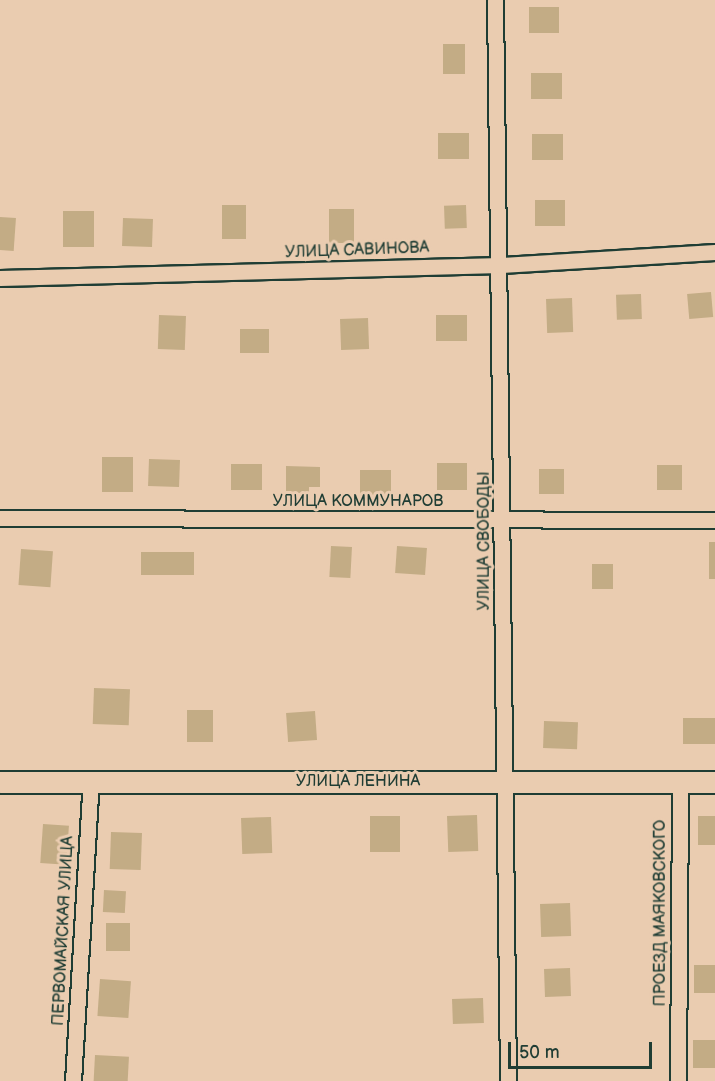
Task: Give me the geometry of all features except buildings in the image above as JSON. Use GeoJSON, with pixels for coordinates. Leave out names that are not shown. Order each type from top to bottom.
{"type":"FeatureCollection","features":[{"type":"Feature","properties":{"kind":"street","name":"УЛИЦА СВОБОДЫ"},"geometry":{"type":"LineString","coordinates":[[495,0],[501,265],[508,1081]]}},
{"type":"Feature","properties":{"kind":"street","name":"УЛИЦА САВИНОВА"},"geometry":{"type":"LineString","coordinates":[[0,278],[501,265],[715,252]]}},
{"type":"Feature","properties":{"kind":"street","name":"УЛИЦА КОММУНАРОВ"},"geometry":{"type":"LineString","coordinates":[[0,518],[715,520]]}},
{"type":"Feature","properties":{"kind":"street","name":"УЛИЦА ЛЕНИНА"},"geometry":{"type":"LineString","coordinates":[[0,782],[715,782]]}},
{"type":"Feature","properties":{"kind":"street","name":"ПЕРВОМАЙСКАЯ УЛИЦА"},"geometry":{"type":"LineString","coordinates":[[73,1081],[91,782]]}},
{"type":"Feature","properties":{"kind":"street","name":"ПРОЕЗД МАЯКОВСКОГО"},"geometry":{"type":"LineString","coordinates":[[678,1081],[680,782]]}}]}
